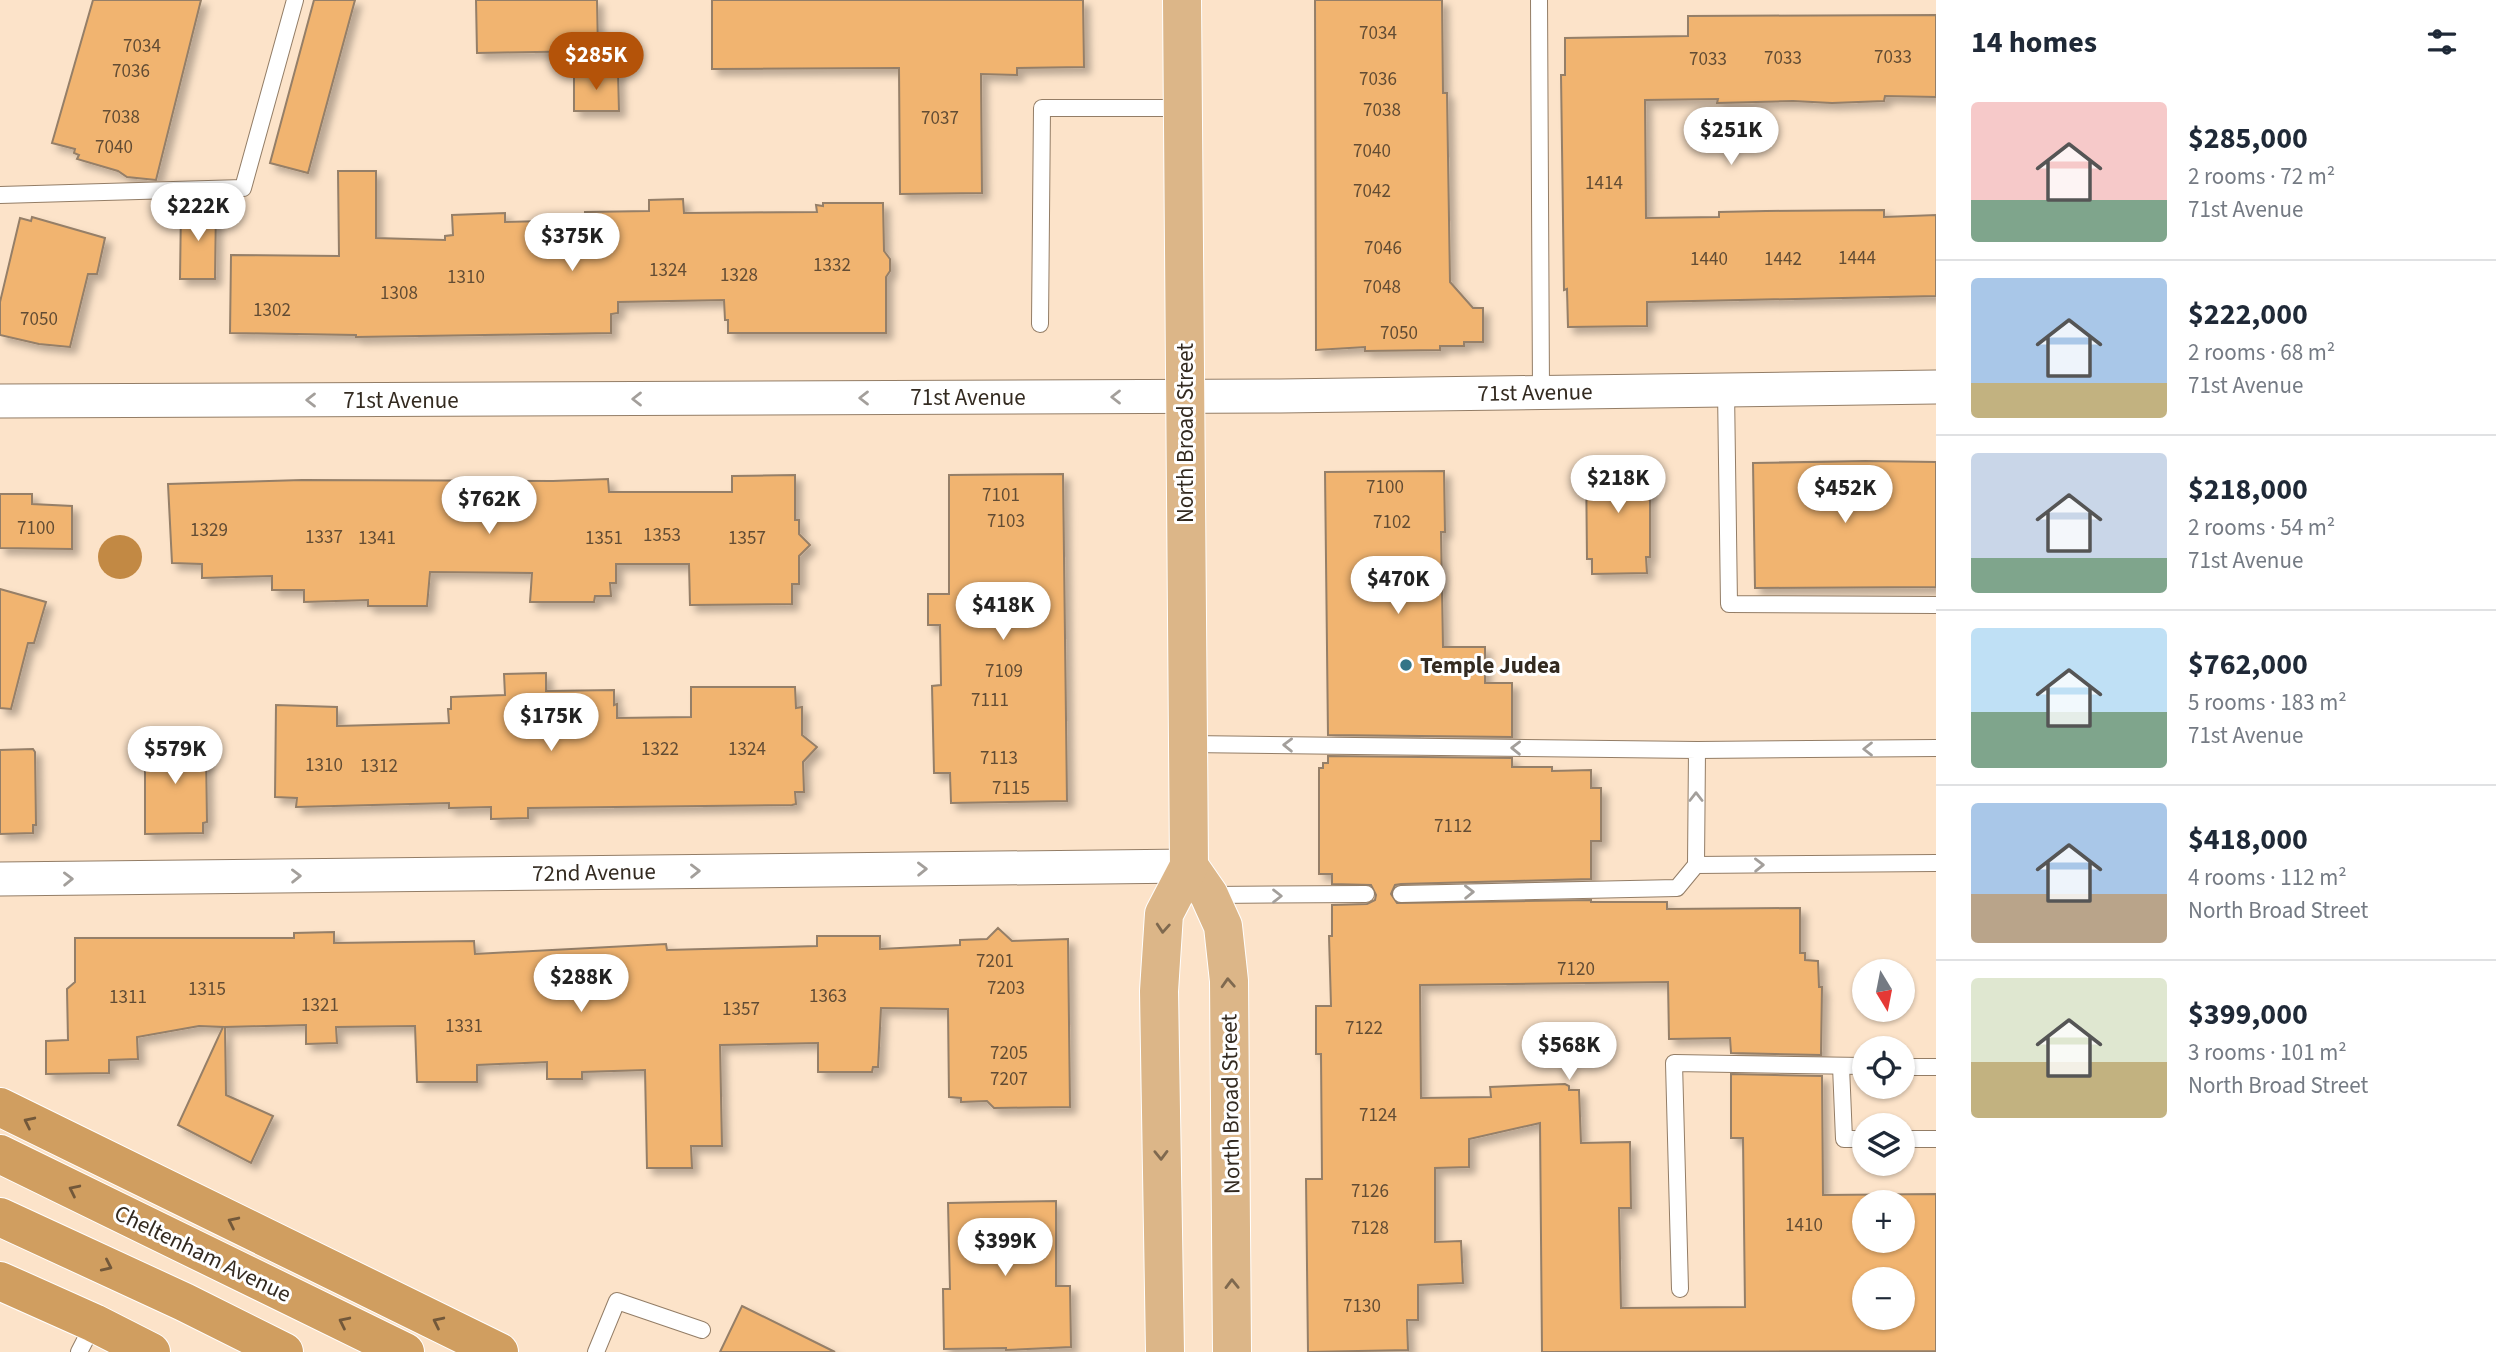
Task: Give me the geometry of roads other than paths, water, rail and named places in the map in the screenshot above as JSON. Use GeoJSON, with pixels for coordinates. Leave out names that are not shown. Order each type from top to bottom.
{"type":"FeatureCollection","features":[{"type":"Feature","properties":{"kind":"highway"},"geometry":{"type":"LineString","coordinates":[[0,1107],[499,1352]]}},
{"type":"Feature","properties":{"kind":"highway","name":"Cheltenham Avenue"},"geometry":{"type":"LineString","coordinates":[[0,1154],[405,1352]]}},
{"type":"Feature","properties":{"kind":"highway"},"geometry":{"type":"LineString","coordinates":[[0,1217],[184,1302],[284,1352]]}},
{"type":"Feature","properties":{"kind":"highway"},"geometry":{"type":"LineString","coordinates":[[0,1281],[87,1337],[151,1352]]}},
{"type":"Feature","properties":{"kind":"main road","name":"North Broad Street"},"geometry":{"type":"LineString","coordinates":[[1182,0],[1187,744],[1199,880],[1223,926],[1228,981],[1233,1352]]}},
{"type":"Feature","properties":{"kind":"main road","name":"North Broad Street"},"geometry":{"type":"LineString","coordinates":[[1164,1352],[1159,991],[1164,914],[1199,880]]}},
{"type":"Feature","properties":{"kind":"street","name":"71st Avenue"},"geometry":{"type":"LineString","coordinates":[[0,401],[1185,396],[1936,387]]}},
{"type":"Feature","properties":{"kind":"street","name":"72nd Avenue"},"geometry":{"type":"LineString","coordinates":[[0,879],[1199,880]]}},
{"type":"Feature","properties":{"kind":"lane"},"geometry":{"type":"LineString","coordinates":[[0,195],[243,188],[295,0]]}},
{"type":"Feature","properties":{"kind":"lane"},"geometry":{"type":"LineString","coordinates":[[1539,0],[1541,392]]}},
{"type":"Feature","properties":{"kind":"lane"},"geometry":{"type":"LineString","coordinates":[[1040,324],[1042,108],[1182,108]]}},
{"type":"Feature","properties":{"kind":"lane"},"geometry":{"type":"LineString","coordinates":[[1726,390],[1729,604],[1936,605]]}},
{"type":"Feature","properties":{"kind":"lane"},"geometry":{"type":"LineString","coordinates":[[1187,744],[1697,750],[1936,748]]}},
{"type":"Feature","properties":{"kind":"lane"},"geometry":{"type":"LineString","coordinates":[[1401,894],[1677,888],[1696,865],[1697,750]]}},
{"type":"Feature","properties":{"kind":"lane"},"geometry":{"type":"LineString","coordinates":[[1696,865],[1936,863]]}},
{"type":"Feature","properties":{"kind":"lane"},"geometry":{"type":"LineString","coordinates":[[1199,880],[1366,894]]}},
{"type":"Feature","properties":{"kind":"lane"},"geometry":{"type":"LineString","coordinates":[[1680,1289],[1674,1063],[1852,1066]]}},
{"type":"Feature","properties":{"kind":"lane"},"geometry":{"type":"LineString","coordinates":[[1840,1066],[1844,1139],[1852,1139]]}},
{"type":"Feature","properties":{"kind":"lane"},"geometry":{"type":"LineString","coordinates":[[1915,1067],[1936,1067]]}},
{"type":"Feature","properties":{"kind":"lane"},"geometry":{"type":"LineString","coordinates":[[1915,1139],[1936,1139]]}},
{"type":"Feature","properties":{"kind":"lane"},"geometry":{"type":"LineString","coordinates":[[596,1352],[617,1301],[702,1330]]}},
{"type":"Feature","properties":{"kind":"place","name":"Temple Judea"},"geometry":{"type":"Point","coordinates":[1406,665]}}]}
